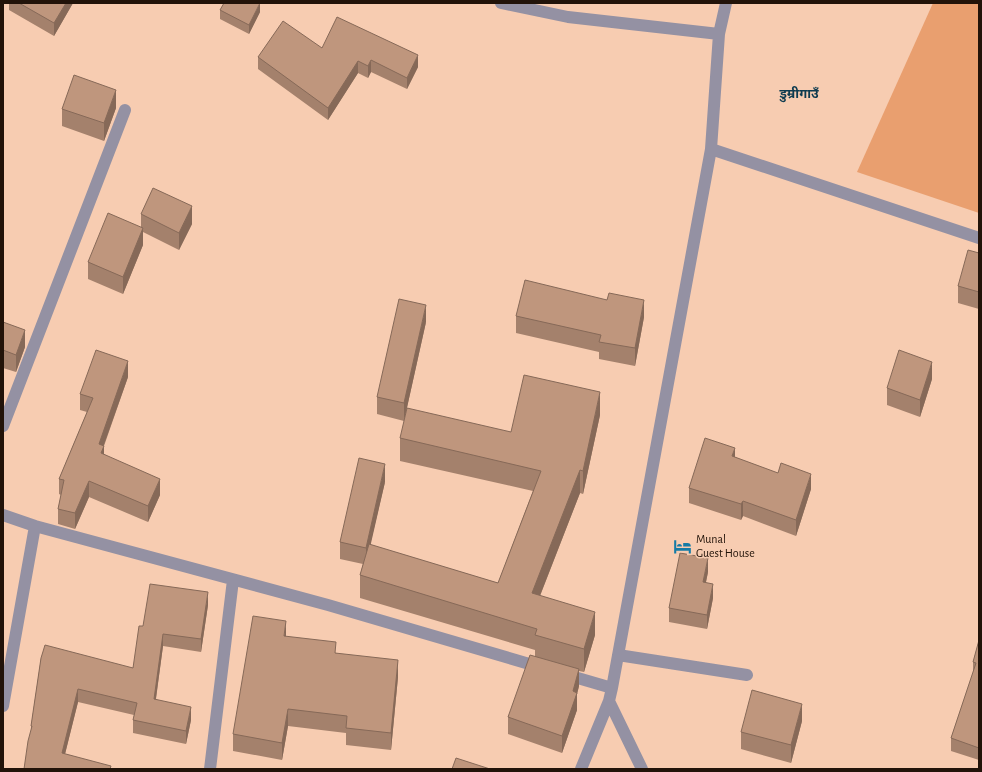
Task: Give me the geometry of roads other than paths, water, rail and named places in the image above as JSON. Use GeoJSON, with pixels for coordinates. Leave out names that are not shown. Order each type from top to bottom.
{"type":"FeatureCollection","features":[{"type":"Feature","properties":{"kind":"street"},"geometry":{"type":"LineString","coordinates":[[501,3],[568,17],[718,34]]}},
{"type":"Feature","properties":{"kind":"street"},"geometry":{"type":"LineString","coordinates":[[581,769],[609,700],[612,688],[711,149],[718,34],[726,3]]}},
{"type":"Feature","properties":{"kind":"street"},"geometry":{"type":"LineString","coordinates":[[3,426],[125,110]]}},
{"type":"Feature","properties":{"kind":"street"},"geometry":{"type":"LineString","coordinates":[[711,149],[979,238]]}},
{"type":"Feature","properties":{"kind":"street"},"geometry":{"type":"LineString","coordinates":[[3,515],[35,526],[328,605],[612,688]]}},
{"type":"Feature","properties":{"kind":"street"},"geometry":{"type":"LineString","coordinates":[[3,706],[35,526]]}},
{"type":"Feature","properties":{"kind":"street"},"geometry":{"type":"LineString","coordinates":[[210,769],[233,580]]}},
{"type":"Feature","properties":{"kind":"street"},"geometry":{"type":"LineString","coordinates":[[618,655],[746,676]]}},
{"type":"Feature","properties":{"kind":"street"},"geometry":{"type":"LineString","coordinates":[[609,700],[642,769]]}},
{"type":"Feature","properties":{"kind":"place","name":"Munal Guest House"},"geometry":{"type":"Point","coordinates":[683,546]}},
{"type":"Feature","properties":{"kind":"district","name":"डुम्रीगाउँ"},"geometry":{"type":"Point","coordinates":[799,94]}}]}
